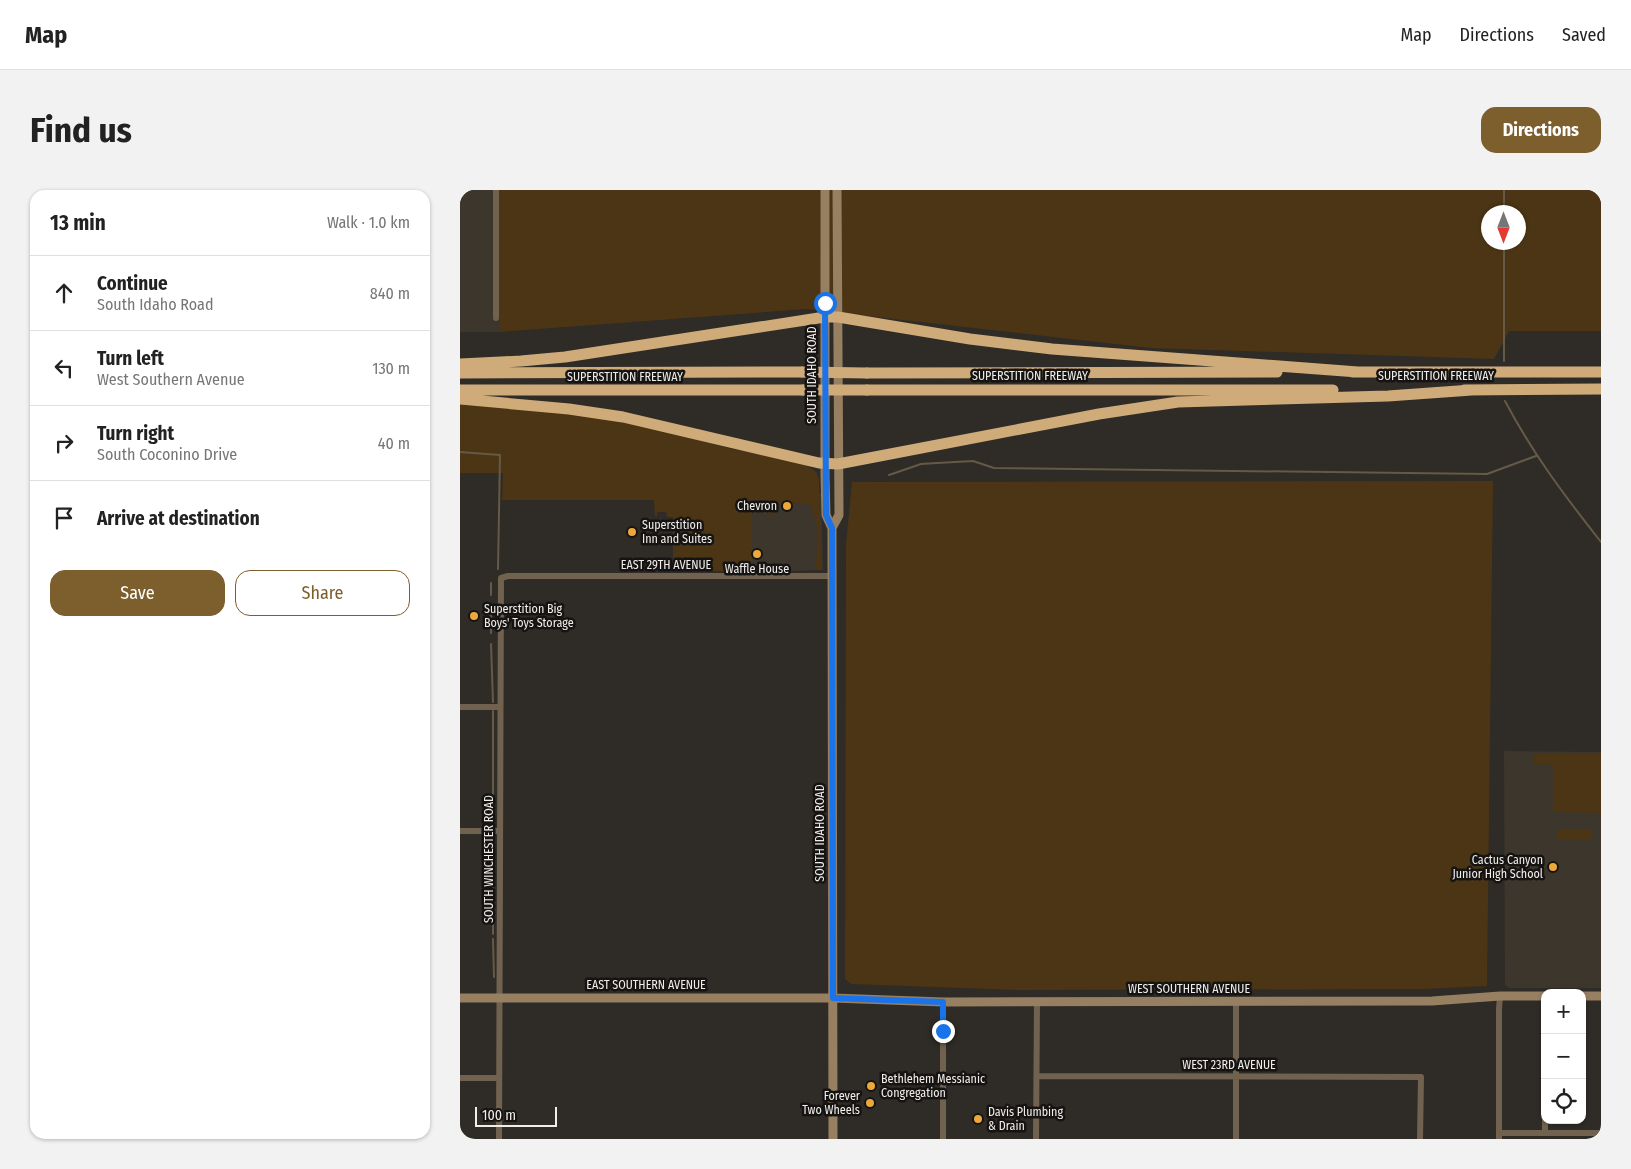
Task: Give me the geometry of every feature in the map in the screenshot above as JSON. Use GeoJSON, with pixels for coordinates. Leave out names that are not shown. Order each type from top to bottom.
{"type":"FeatureCollection","features":[{"type":"Feature","properties":{"kind":"highway"},"geometry":{"type":"LineString","coordinates":[[460,364],[565,357],[825,317],[838,317],[970,339],[1052,349],[1358,372]]}},
{"type":"Feature","properties":{"kind":"highway"},"geometry":{"type":"LineString","coordinates":[[1515,371],[1601,366]]}},
{"type":"Feature","properties":{"kind":"highway","name":"SUPERSTITION FREEWAY"},"geometry":{"type":"LineString","coordinates":[[460,373],[1601,372]]}},
{"type":"Feature","properties":{"kind":"highway","name":"SUPERSTITION FREEWAY"},"geometry":{"type":"LineString","coordinates":[[460,390],[1601,389]]}},
{"type":"Feature","properties":{"kind":"highway"},"geometry":{"type":"LineString","coordinates":[[460,399],[569,409],[623,417],[825,463],[838,464],[1099,414],[1178,402],[1388,396],[1472,390]]}},
{"type":"Feature","properties":{"kind":"main road","name":"SOUTH IDAHO ROAD"},"geometry":{"type":"LineString","coordinates":[[825,190],[826,515],[832,528],[833,1139]]}},
{"type":"Feature","properties":{"kind":"main road","name":"SOUTH IDAHO ROAD"},"geometry":{"type":"LineString","coordinates":[[832,528],[839,515],[837,190]]}},
{"type":"Feature","properties":{"kind":"main road","name":"WEST SOUTHERN AVENUE"},"geometry":{"type":"LineString","coordinates":[[833,998],[943,1002],[1432,1001],[1500,996],[1541,996]]}},
{"type":"Feature","properties":{"kind":"main road"},"geometry":{"type":"LineString","coordinates":[[1586,996],[1601,996]]}},
{"type":"Feature","properties":{"kind":"main road","name":"EAST SOUTHERN AVENUE"},"geometry":{"type":"LineString","coordinates":[[460,998],[833,998]]}},
{"type":"Feature","properties":{"kind":"street"},"geometry":{"type":"LineString","coordinates":[[496,190],[496,318]]}},
{"type":"Feature","properties":{"kind":"street","name":"EAST 29TH AVENUE"},"geometry":{"type":"LineString","coordinates":[[500,578],[508,576],[832,576]]}},
{"type":"Feature","properties":{"kind":"street","name":"SOUTH WINCHESTER ROAD"},"geometry":{"type":"LineString","coordinates":[[499,1139],[500,578]]}},
{"type":"Feature","properties":{"kind":"street"},"geometry":{"type":"LineString","coordinates":[[460,707],[500,707]]}},
{"type":"Feature","properties":{"kind":"street"},"geometry":{"type":"LineString","coordinates":[[460,831],[500,831]]}},
{"type":"Feature","properties":{"kind":"street"},"geometry":{"type":"LineString","coordinates":[[1500,996],[1499,1136],[1545,1133],[1601,1133]]}},
{"type":"Feature","properties":{"kind":"street"},"geometry":{"type":"LineString","coordinates":[[1036,1001],[1036,1139]]}},
{"type":"Feature","properties":{"kind":"street"},"geometry":{"type":"LineString","coordinates":[[1236,1001],[1236,1139]]}},
{"type":"Feature","properties":{"kind":"street"},"geometry":{"type":"LineString","coordinates":[[943,1002],[943,1139]]}},
{"type":"Feature","properties":{"kind":"street","name":"WEST 23RD AVENUE"},"geometry":{"type":"LineString","coordinates":[[1037,1076],[1421,1076],[1420,1139]]}},
{"type":"Feature","properties":{"kind":"street"},"geometry":{"type":"LineString","coordinates":[[460,1078],[499,1078]]}},
{"type":"Feature","properties":{"kind":"street"},"geometry":{"type":"LineString","coordinates":[[1545,1124],[1545,1133]]}},
{"type":"Feature","properties":{"kind":"shaded area"},"geometry":{"type":"Polygon","coordinates":[[[460,190],[497,190],[499,332],[460,332],[460,190]]]}},
{"type":"Feature","properties":{"kind":"shaded area"},"geometry":{"type":"Polygon","coordinates":[[[498,190],[1601,190],[1601,331],[1509,331],[1494,359],[1151,348],[806,309],[499,332],[498,190]]]}},
{"type":"Feature","properties":{"kind":"shaded area"},"geometry":{"type":"Polygon","coordinates":[[[460,403],[541,409],[602,417],[650,427],[732,449],[778,457],[811,468],[818,474],[819,480],[821,570],[816,570],[816,523],[813,509],[809,504],[776,504],[773,506],[773,517],[768,517],[768,515],[772,515],[772,506],[767,505],[767,500],[755,500],[755,505],[752,506],[752,571],[673,571],[673,546],[669,545],[673,544],[673,522],[669,522],[673,520],[673,517],[667,517],[666,512],[657,512],[655,517],[654,500],[502,500],[503,473],[460,473],[460,403]]]}},
{"type":"Feature","properties":{"kind":"shaded area"},"geometry":{"type":"Polygon","coordinates":[[[1493,481],[1487,986],[1423,989],[1018,990],[851,984],[845,979],[846,545],[852,482],[1493,481]]]}},
{"type":"Feature","properties":{"kind":"shaded area"},"geometry":{"type":"Polygon","coordinates":[[[821,493],[823,570],[752,572],[750,495],[821,493]]]}},
{"type":"Feature","properties":{"kind":"shaded area","name":"Cactus Canyon Junior High School"},"geometry":{"type":"Polygon","coordinates":[[[1504,751],[1601,752],[1601,988],[1509,988],[1505,985],[1504,751]]]}},
{"type":"Feature","properties":{"kind":"shaded area"},"geometry":{"type":"Polygon","coordinates":[[[1534,754],[1601,754],[1601,813],[1553,812],[1553,765],[1534,764],[1534,754]]]}},
{"type":"Feature","properties":{"kind":"shaded area"},"geometry":{"type":"Polygon","coordinates":[[[1557,829],[1592,829],[1592,839],[1557,839],[1557,829]]]}},
{"type":"Feature","properties":{"kind":"waterway"},"geometry":{"type":"LineString","coordinates":[[1504,190],[1504,205]]}},
{"type":"Feature","properties":{"kind":"waterway"},"geometry":{"type":"LineString","coordinates":[[1504,250],[1504,361]]}},
{"type":"Feature","properties":{"kind":"waterway"},"geometry":{"type":"LineString","coordinates":[[1505,401],[1550,474],[1601,542]]}},
{"type":"Feature","properties":{"kind":"waterway"},"geometry":{"type":"LineString","coordinates":[[460,452],[500,455],[498,569]]}},
{"type":"Feature","properties":{"kind":"waterway"},"geometry":{"type":"LineString","coordinates":[[889,475],[921,464],[973,461],[994,468],[1487,474],[1536,456]]}},
{"type":"Feature","properties":{"kind":"waterway"},"geometry":{"type":"LineString","coordinates":[[491,583],[491,595]]}},
{"type":"Feature","properties":{"kind":"waterway"},"geometry":{"type":"LineString","coordinates":[[491,607],[491,633]]}},
{"type":"Feature","properties":{"kind":"waterway"},"geometry":{"type":"LineString","coordinates":[[491,644],[493,702]]}},
{"type":"Feature","properties":{"kind":"waterway"},"geometry":{"type":"LineString","coordinates":[[493,711],[493,818]]}},
{"type":"Feature","properties":{"kind":"waterway"},"geometry":{"type":"LineString","coordinates":[[493,841],[493,870]]}},
{"type":"Feature","properties":{"kind":"waterway"},"geometry":{"type":"LineString","coordinates":[[493,876],[493,934]]}},
{"type":"Feature","properties":{"kind":"waterway"},"geometry":{"type":"LineString","coordinates":[[493,939],[494,977]]}},
{"type":"Feature","properties":{"kind":"place","name":"Chevron"},"geometry":{"type":"Point","coordinates":[787,506]}},
{"type":"Feature","properties":{"kind":"place","name":"Superstition Inn and Suites"},"geometry":{"type":"Point","coordinates":[632,532]}},
{"type":"Feature","properties":{"kind":"place","name":"Waffle House"},"geometry":{"type":"Point","coordinates":[757,554]}},
{"type":"Feature","properties":{"kind":"place","name":"Superstition Big Boys' Toys Storage"},"geometry":{"type":"Point","coordinates":[474,616]}},
{"type":"Feature","properties":{"kind":"place","name":"Cactus Canyon Junior High School"},"geometry":{"type":"Point","coordinates":[1553,867]}},
{"type":"Feature","properties":{"kind":"place","name":"Bethlehem Messianic Congregation"},"geometry":{"type":"Point","coordinates":[871,1086]}},
{"type":"Feature","properties":{"kind":"place","name":"Forever Two Wheels"},"geometry":{"type":"Point","coordinates":[870,1103]}},
{"type":"Feature","properties":{"kind":"place","name":"Davis Plumbing & Drain"},"geometry":{"type":"Point","coordinates":[978,1119]}},
{"type":"Feature","properties":{"kind":"route"},"geometry":{"type":"LineString","coordinates":[[825,303],[826,515],[832,528],[833,998],[943,1002],[943,1031]]}}]}
